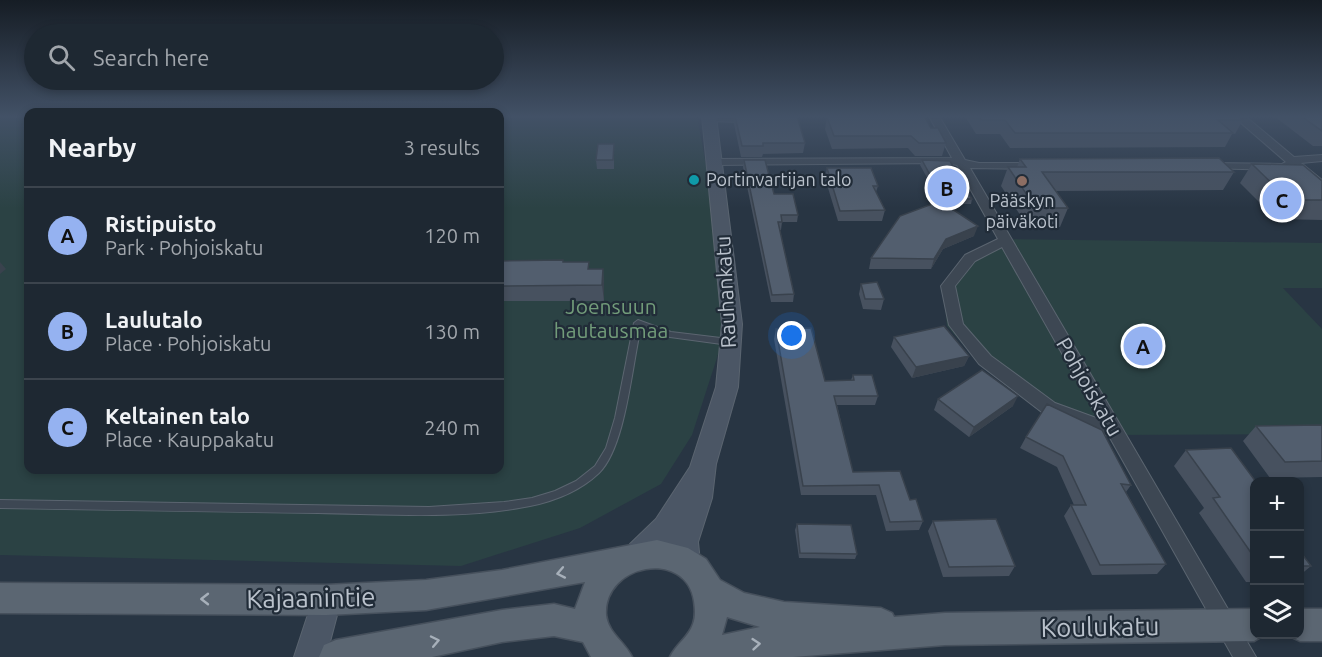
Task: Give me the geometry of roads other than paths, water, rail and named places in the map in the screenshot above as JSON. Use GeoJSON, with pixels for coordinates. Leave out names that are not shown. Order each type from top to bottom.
{"type":"FeatureCollection","features":[{"type":"Feature","properties":{"kind":"main road","name":"Kajaanintie"},"geometry":{"type":"LineString","coordinates":[[0,598],[326,600],[426,595],[502,584],[629,557],[664,553],[686,562]]}},
{"type":"Feature","properties":{"kind":"main road"},"geometry":{"type":"LineString","coordinates":[[615,657],[605,651],[593,628],[590,609],[594,590],[604,574],[629,557]]}},
{"type":"Feature","properties":{"kind":"main road"},"geometry":{"type":"LineString","coordinates":[[686,562],[702,578],[710,591],[711,623],[700,646],[687,657]]}},
{"type":"Feature","properties":{"kind":"main road","name":"Koulukatu"},"geometry":{"type":"LineString","coordinates":[[710,591],[739,607],[784,617],[945,628]]}},
{"type":"Feature","properties":{"kind":"main road"},"geometry":{"type":"LineString","coordinates":[[336,657],[512,625],[554,620],[593,628]]}},
{"type":"Feature","properties":{"kind":"main road","name":"Koulukatu"},"geometry":{"type":"LineString","coordinates":[[699,657],[752,644],[945,628],[1241,625]]}},
{"type":"Feature","properties":{"kind":"main road"},"geometry":{"type":"LineString","coordinates":[[1304,625],[1322,625]]}},
{"type":"Feature","properties":{"kind":"street","name":"Rauhankatu"},"geometry":{"type":"LineString","coordinates":[[686,562],[684,542],[699,498],[703,464],[728,387],[731,343],[732,324],[714,147]]}},
{"type":"Feature","properties":{"kind":"street","name":"Pohjoiskatu"},"geometry":{"type":"LineString","coordinates":[[951,147],[1116,432],[1241,625],[1245,657]]}},
{"type":"Feature","properties":{"kind":"street"},"geometry":{"type":"LineString","coordinates":[[1275,147],[1322,186]]}},
{"type":"Feature","properties":{"kind":"street"},"geometry":{"type":"LineString","coordinates":[[1190,166],[1284,166],[1301,158],[1322,158]]}},
{"type":"Feature","properties":{"kind":"street"},"geometry":{"type":"LineString","coordinates":[[716,162],[945,160],[979,166],[1049,166]]}},
{"type":"Feature","properties":{"kind":"street"},"geometry":{"type":"LineString","coordinates":[[1004,241],[970,258],[948,286],[956,326],[985,360],[1049,408],[1116,432]]}},
{"type":"Feature","properties":{"kind":"street","name":"Rauhankatu"},"geometry":{"type":"LineString","coordinates":[[629,557],[653,545],[664,531],[703,464]]}},
{"type":"Feature","properties":{"kind":"street"},"geometry":{"type":"LineString","coordinates":[[310,657],[326,600]]}},
{"type":"Feature","properties":{"kind":"lane"},"geometry":{"type":"LineString","coordinates":[[0,504],[429,511],[485,508],[547,498],[579,486],[595,473],[609,451],[620,415],[638,324],[670,334],[731,343]]}},
{"type":"Feature","properties":{"kind":"place","name":"Portinvartijan talo"},"geometry":{"type":"Point","coordinates":[694,180]}},
{"type":"Feature","properties":{"kind":"place","name":"Pääskyn päiväkoti"},"geometry":{"type":"Point","coordinates":[1022,181]}},
{"type":"Feature","properties":{"kind":"place","name":"Laulutalo"},"geometry":{"type":"Point","coordinates":[947,188]}},
{"type":"Feature","properties":{"kind":"place","name":"Keltainen talo"},"geometry":{"type":"Point","coordinates":[1282,200]}},
{"type":"Feature","properties":{"kind":"place","name":"Ristipuisto"},"geometry":{"type":"Point","coordinates":[1143,346]}},
{"type":"Feature","properties":{"kind":"park label","name":"Joensuun hautausmaa"},"geometry":{"type":"Point","coordinates":[611,319]}}]}
